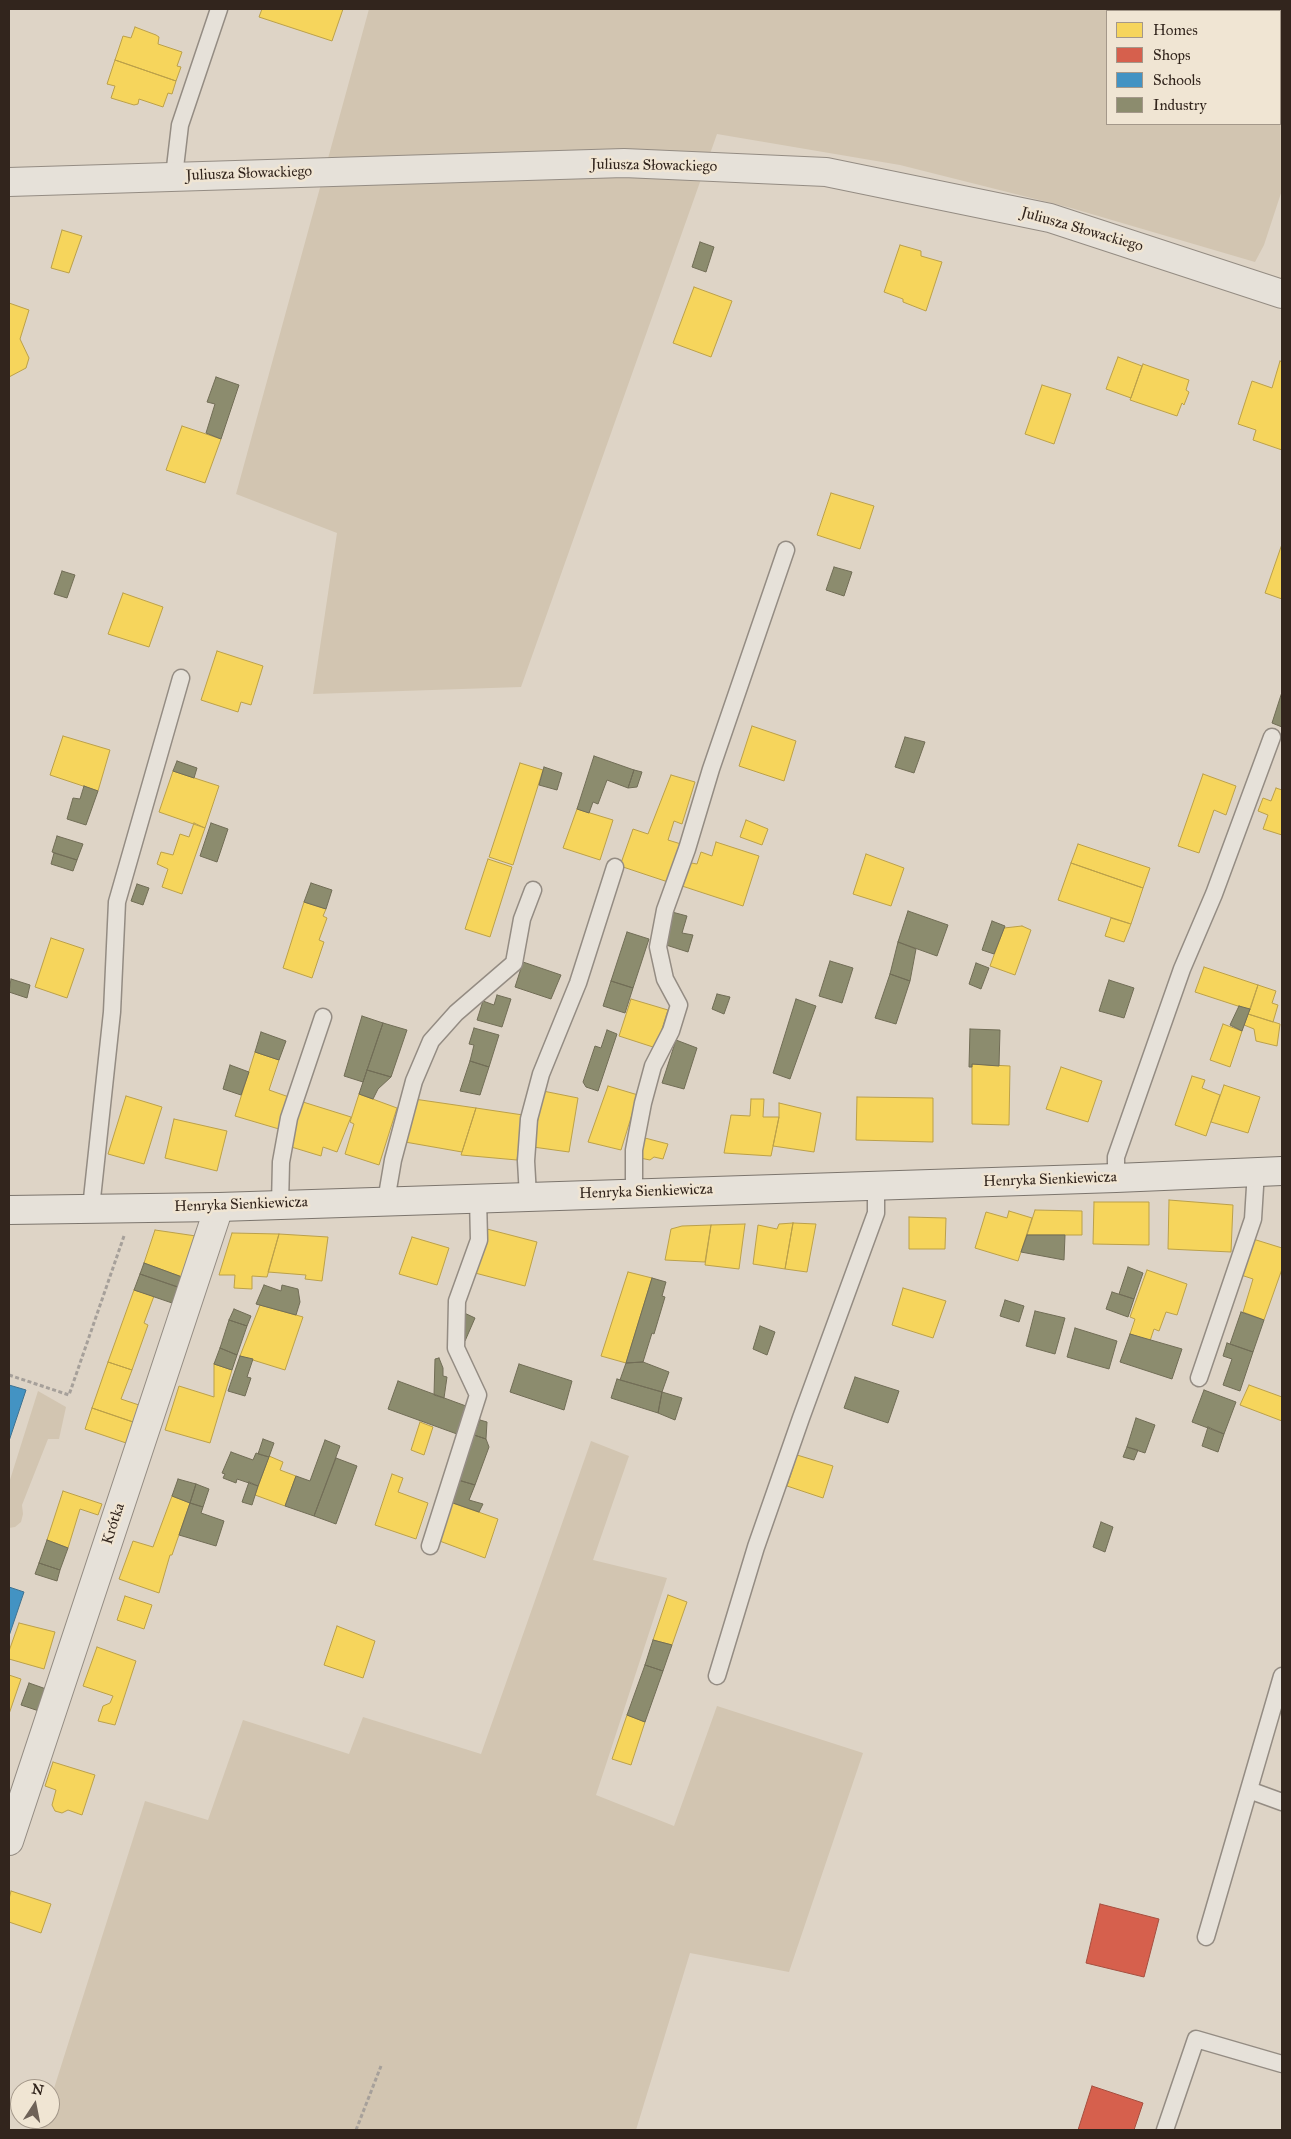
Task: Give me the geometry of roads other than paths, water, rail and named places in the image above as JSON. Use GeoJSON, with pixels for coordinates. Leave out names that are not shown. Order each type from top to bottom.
{"type":"FeatureCollection","features":[{"type":"Feature","properties":{"kind":"street","name":"Juliusza Słowackiego"},"geometry":{"type":"LineString","coordinates":[[9,182],[624,163],[826,172],[1050,218],[1282,294]]}},
{"type":"Feature","properties":{"kind":"street","name":"Henryka Sienkiewicza"},"geometry":{"type":"LineString","coordinates":[[9,1210],[219,1207],[876,1184],[1116,1178],[1269,1171]]}},
{"type":"Feature","properties":{"kind":"street","name":"Krótka"},"geometry":{"type":"LineString","coordinates":[[9,1841],[219,1207]]}},
{"type":"Feature","properties":{"kind":"lane"},"geometry":{"type":"LineString","coordinates":[[174,176],[180,124],[219,9]]}},
{"type":"Feature","properties":{"kind":"lane"},"geometry":{"type":"LineString","coordinates":[[634,1193],[634,1150],[644,1103],[653,1066],[671,1031],[679,1005],[665,978],[658,947],[665,910],[786,550]]}},
{"type":"Feature","properties":{"kind":"lane"},"geometry":{"type":"LineString","coordinates":[[91,1208],[112,1012],[117,902],[180,678]]}},
{"type":"Feature","properties":{"kind":"lane"},"geometry":{"type":"LineString","coordinates":[[1116,1178],[1116,1157],[1182,969],[1214,894],[1272,737]]}},
{"type":"Feature","properties":{"kind":"lane"},"geometry":{"type":"LineString","coordinates":[[528,1196],[526,1161],[529,1119],[541,1074],[578,983],[615,867]]}},
{"type":"Feature","properties":{"kind":"lane"},"geometry":{"type":"LineString","coordinates":[[386,1201],[393,1160],[414,1081],[431,1041],[456,1013],[514,963],[522,919],[533,890]]}},
{"type":"Feature","properties":{"kind":"lane"},"geometry":{"type":"LineString","coordinates":[[280,1205],[281,1162],[290,1118],[323,1017]]}},
{"type":"Feature","properties":{"kind":"lane"},"geometry":{"type":"LineString","coordinates":[[1199,1378],[1269,1171]]}},
{"type":"Feature","properties":{"kind":"lane"},"geometry":{"type":"LineString","coordinates":[[717,1676],[756,1547],[876,1213],[876,1184]]}},
{"type":"Feature","properties":{"kind":"lane"},"geometry":{"type":"LineString","coordinates":[[430,1546],[478,1395],[456,1348],[457,1301],[479,1240],[478,1198]]}},
{"type":"Feature","properties":{"kind":"lane"},"geometry":{"type":"LineString","coordinates":[[1206,1937],[1282,1676]]}},
{"type":"Feature","properties":{"kind":"lane"},"geometry":{"type":"LineString","coordinates":[[1249,1790],[1282,1802]]}},
{"type":"Feature","properties":{"kind":"lane"},"geometry":{"type":"LineString","coordinates":[[1165,2130],[1196,2039],[1282,2064]]}}]}
